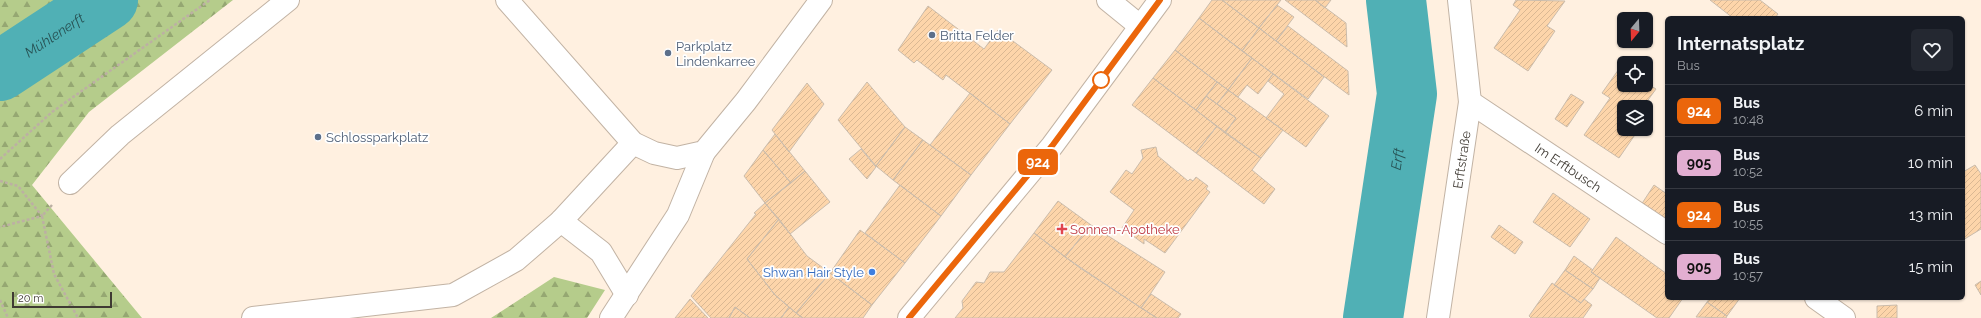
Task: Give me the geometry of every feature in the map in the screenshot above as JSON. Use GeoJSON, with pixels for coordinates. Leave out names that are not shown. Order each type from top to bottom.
{"type":"FeatureCollection","features":[{"type":"Feature","properties":{"kind":"street"},"geometry":{"type":"LineString","coordinates":[[70,183],[120,135],[288,0]]}},
{"type":"Feature","properties":{"kind":"street"},"geometry":{"type":"LineString","coordinates":[[507,0],[633,143],[654,153],[677,158],[704,152]]}},
{"type":"Feature","properties":{"kind":"street"},"geometry":{"type":"LineString","coordinates":[[611,318],[678,215],[704,152],[746,101],[821,0]]}},
{"type":"Feature","properties":{"kind":"street"},"geometry":{"type":"LineString","coordinates":[[1108,0],[1140,26]]}},
{"type":"Feature","properties":{"kind":"street"},"geometry":{"type":"LineString","coordinates":[[909,318],[1052,146],[1160,0]]}},
{"type":"Feature","properties":{"kind":"street","name":"Erftstraße"},"geometry":{"type":"LineString","coordinates":[[1438,318],[1470,102],[1459,0]]}},
{"type":"Feature","properties":{"kind":"street","name":"Im Erftbusch"},"geometry":{"type":"LineString","coordinates":[[1470,102],[1665,232]]}},
{"type":"Feature","properties":{"kind":"street"},"geometry":{"type":"LineString","coordinates":[[253,318],[453,295],[516,260],[561,221],[633,143]]}},
{"type":"Feature","properties":{"kind":"street"},"geometry":{"type":"LineString","coordinates":[[561,221],[601,252],[627,295]]}},
{"type":"Feature","properties":{"kind":"street"},"geometry":{"type":"LineString","coordinates":[[1819,300],[1844,318]]}},
{"type":"Feature","properties":{"kind":"path"},"geometry":{"type":"LineString","coordinates":[[0,159],[52,112],[210,0]]}},
{"type":"Feature","properties":{"kind":"path"},"geometry":{"type":"LineString","coordinates":[[0,181],[18,186],[42,216],[54,274],[78,318]]}},
{"type":"Feature","properties":{"kind":"path"},"geometry":{"type":"LineString","coordinates":[[0,226],[42,216]]}},
{"type":"Feature","properties":{"kind":"path"},"geometry":{"type":"LineString","coordinates":[[0,300],[8,318]]}},
{"type":"Feature","properties":{"kind":"green space"},"geometry":{"type":"Polygon","coordinates":[[[0,0],[233,0],[89,112],[32,185],[142,318],[0,318],[0,0]]]}},
{"type":"Feature","properties":{"kind":"green space"},"geometry":{"type":"Polygon","coordinates":[[[554,277],[605,290],[587,318],[491,318],[554,277]]]}},
{"type":"Feature","properties":{"kind":"building"},"geometry":{"type":"Polygon","coordinates":[[[1212,0],[1222,0],[1259,28],[1242,51],[1199,18],[1212,0]]]}},
{"type":"Feature","properties":{"kind":"building"},"geometry":{"type":"Polygon","coordinates":[[[1222,0],[1281,0],[1259,28],[1222,0]]]}},
{"type":"Feature","properties":{"kind":"building"},"geometry":{"type":"Polygon","coordinates":[[[1285,0],[1315,0],[1346,23],[1347,47],[1285,0]]]}},
{"type":"Feature","properties":{"kind":"building"},"geometry":{"type":"Polygon","coordinates":[[[1315,0],[1331,0],[1325,8],[1315,0]]]}},
{"type":"Feature","properties":{"kind":"building"},"geometry":{"type":"Polygon","coordinates":[[[1516,0],[1565,1],[1547,26],[1555,31],[1528,71],[1494,48],[1520,10],[1513,5],[1516,0]]]}},
{"type":"Feature","properties":{"kind":"building"},"geometry":{"type":"Polygon","coordinates":[[[1710,0],[1760,0],[1778,14],[1776,16],[1730,16],[1710,0]]]}},
{"type":"Feature","properties":{"kind":"building"},"geometry":{"type":"Polygon","coordinates":[[[1277,5],[1294,17],[1276,41],[1259,28],[1277,5]]]}},
{"type":"Feature","properties":{"kind":"building"},"geometry":{"type":"Polygon","coordinates":[[[928,6],[984,49],[998,30],[1052,70],[1010,124],[946,75],[943,80],[917,60],[914,63],[898,50],[928,6]]]}},
{"type":"Feature","properties":{"kind":"building"},"geometry":{"type":"Polygon","coordinates":[[[1199,18],[1252,58],[1228,90],[1175,50],[1199,18]]]}},
{"type":"Feature","properties":{"kind":"building"},"geometry":{"type":"Polygon","coordinates":[[[1288,26],[1348,71],[1349,95],[1276,41],[1288,26]]]}},
{"type":"Feature","properties":{"kind":"building"},"geometry":{"type":"Polygon","coordinates":[[[1259,28],[1324,77],[1308,99],[1242,51],[1259,28]]]}},
{"type":"Feature","properties":{"kind":"building"},"geometry":{"type":"Polygon","coordinates":[[[1175,50],[1217,82],[1196,110],[1153,78],[1175,50]]]}},
{"type":"Feature","properties":{"kind":"building"},"geometry":{"type":"Polygon","coordinates":[[[1252,58],[1273,74],[1258,94],[1247,85],[1238,97],[1228,90],[1252,58]]]}},
{"type":"Feature","properties":{"kind":"building"},"geometry":{"type":"Polygon","coordinates":[[[1617,72],[1617,92],[1653,92],[1653,87],[1656,89],[1648,100],[1617,100],[1617,136],[1634,136],[1619,158],[1584,135],[1610,98],[1602,93],[1617,72]]]}},
{"type":"Feature","properties":{"kind":"building"},"geometry":{"type":"Polygon","coordinates":[[[1273,74],[1329,116],[1306,147],[1266,118],[1284,94],[1268,81],[1273,74]]]}},
{"type":"Feature","properties":{"kind":"building"},"geometry":{"type":"Polygon","coordinates":[[[1153,78],[1217,126],[1196,153],[1132,105],[1153,78]]]}},
{"type":"Feature","properties":{"kind":"building"},"geometry":{"type":"Polygon","coordinates":[[[867,82],[905,127],[876,166],[838,120],[867,82]]]}},
{"type":"Feature","properties":{"kind":"building"},"geometry":{"type":"Polygon","coordinates":[[[1217,82],[1228,90],[1217,104],[1206,96],[1217,82]]]}},
{"type":"Feature","properties":{"kind":"building"},"geometry":{"type":"Polygon","coordinates":[[[807,83],[824,104],[789,152],[772,130],[807,83]]]}},
{"type":"Feature","properties":{"kind":"building"},"geometry":{"type":"Polygon","coordinates":[[[1228,90],[1283,130],[1261,158],[1225,133],[1236,118],[1217,104],[1228,90]]]}},
{"type":"Feature","properties":{"kind":"building"},"geometry":{"type":"Polygon","coordinates":[[[970,93],[1010,124],[971,175],[930,145],[970,93]]]}},
{"type":"Feature","properties":{"kind":"building"},"geometry":{"type":"Polygon","coordinates":[[[1571,94],[1584,102],[1567,127],[1555,119],[1571,94]]]}},
{"type":"Feature","properties":{"kind":"building"},"geometry":{"type":"Polygon","coordinates":[[[1206,96],[1236,118],[1225,133],[1196,110],[1206,96]]]}},
{"type":"Feature","properties":{"kind":"building"},"geometry":{"type":"Polygon","coordinates":[[[1217,126],[1261,158],[1252,170],[1275,189],[1264,204],[1196,153],[1217,126]]]}},
{"type":"Feature","properties":{"kind":"building"},"geometry":{"type":"Polygon","coordinates":[[[905,127],[923,140],[893,180],[876,166],[905,127]]]}},
{"type":"Feature","properties":{"kind":"building"},"geometry":{"type":"Polygon","coordinates":[[[775,134],[805,171],[791,183],[763,150],[775,134]]]}},
{"type":"Feature","properties":{"kind":"building"},"geometry":{"type":"Polygon","coordinates":[[[923,140],[971,175],[941,216],[893,180],[923,140]]]}},
{"type":"Feature","properties":{"kind":"building"},"geometry":{"type":"Polygon","coordinates":[[[1156,147],[1158,156],[1188,181],[1190,179],[1193,181],[1196,177],[1208,186],[1206,189],[1210,192],[1165,253],[1144,239],[1144,244],[1122,228],[1134,210],[1110,192],[1126,170],[1132,174],[1143,158],[1141,150],[1156,147]]]}},
{"type":"Feature","properties":{"kind":"building"},"geometry":{"type":"Polygon","coordinates":[[[861,149],[876,167],[867,179],[849,159],[861,149]]]}},
{"type":"Feature","properties":{"kind":"building"},"geometry":{"type":"Polygon","coordinates":[[[763,150],[791,183],[765,203],[744,176],[763,150]]]}},
{"type":"Feature","properties":{"kind":"building"},"geometry":{"type":"Polygon","coordinates":[[[1975,165],[1981,174],[1981,229],[1965,239],[1965,171],[1975,165]]]}},
{"type":"Feature","properties":{"kind":"building"},"geometry":{"type":"Polygon","coordinates":[[[805,171],[830,202],[790,234],[765,203],[805,171]]]}},
{"type":"Feature","properties":{"kind":"building"},"geometry":{"type":"Polygon","coordinates":[[[900,185],[941,216],[905,263],[865,233],[900,185]]]}},
{"type":"Feature","properties":{"kind":"building"},"geometry":{"type":"Polygon","coordinates":[[[1654,185],[1665,193],[1664,220],[1641,205],[1654,185]]]}},
{"type":"Feature","properties":{"kind":"building"},"geometry":{"type":"Polygon","coordinates":[[[1553,193],[1590,219],[1570,247],[1533,222],[1553,193]]]}},
{"type":"Feature","properties":{"kind":"building","name":"Sonnen-Apotheke"},"geometry":{"type":"Polygon","coordinates":[[[1058,201],[1091,225],[1065,257],[1034,233],[1058,201]]]}},
{"type":"Feature","properties":{"kind":"building"},"geometry":{"type":"Polygon","coordinates":[[[765,203],[779,219],[747,259],[775,295],[789,307],[781,318],[750,318],[735,307],[729,318],[711,318],[691,296],[756,214],[754,213],[765,203]]]}},
{"type":"Feature","properties":{"kind":"building"},"geometry":{"type":"Polygon","coordinates":[[[779,219],[807,256],[830,273],[796,313],[775,295],[747,259],[779,219]]]}},
{"type":"Feature","properties":{"kind":"building"},"geometry":{"type":"Polygon","coordinates":[[[1091,225],[1165,272],[1141,308],[1065,257],[1091,225]]]}},
{"type":"Feature","properties":{"kind":"building"},"geometry":{"type":"Polygon","coordinates":[[[1499,225],[1523,242],[1515,254],[1491,237],[1499,225]]]}},
{"type":"Feature","properties":{"kind":"building"},"geometry":{"type":"Polygon","coordinates":[[[860,230],[905,263],[872,305],[830,273],[860,230]]]}},
{"type":"Feature","properties":{"kind":"building"},"geometry":{"type":"Polygon","coordinates":[[[1034,233],[1080,268],[1157,318],[955,318],[963,308],[962,301],[976,282],[984,283],[990,272],[1004,272],[1034,233]]]}},
{"type":"Feature","properties":{"kind":"building"},"geometry":{"type":"Polygon","coordinates":[[[1616,237],[1665,273],[1665,300],[1682,300],[1669,318],[1657,318],[1591,272],[1616,237]]]}},
{"type":"Feature","properties":{"kind":"building"},"geometry":{"type":"Polygon","coordinates":[[[1574,256],[1593,270],[1591,272],[1600,278],[1593,289],[1565,270],[1574,256]]]}},
{"type":"Feature","properties":{"kind":"building"},"geometry":{"type":"Polygon","coordinates":[[[1565,270],[1593,289],[1581,303],[1554,285],[1565,270]]]}},
{"type":"Feature","properties":{"kind":"building"},"geometry":{"type":"Polygon","coordinates":[[[830,273],[872,305],[863,318],[803,318],[796,313],[830,273]]]}},
{"type":"Feature","properties":{"kind":"building"},"geometry":{"type":"Polygon","coordinates":[[[1981,281],[1981,295],[1975,285],[1981,281]]]}},
{"type":"Feature","properties":{"kind":"building"},"geometry":{"type":"Polygon","coordinates":[[[1552,283],[1581,303],[1584,299],[1592,305],[1583,318],[1531,318],[1529,316],[1552,283]]]}},
{"type":"Feature","properties":{"kind":"building"},"geometry":{"type":"Polygon","coordinates":[[[1151,294],[1181,314],[1178,318],[1157,318],[1141,308],[1151,294]]]}},
{"type":"Feature","properties":{"kind":"building"},"geometry":{"type":"Polygon","coordinates":[[[690,299],[708,318],[675,318],[690,299]]]}},
{"type":"Feature","properties":{"kind":"building"},"geometry":{"type":"Polygon","coordinates":[[[1708,300],[1739,300],[1727,316],[1707,302],[1708,300]]]}},
{"type":"Feature","properties":{"kind":"building"},"geometry":{"type":"Polygon","coordinates":[[[1707,302],[1727,316],[1726,318],[1696,317],[1707,302]]]}},
{"type":"Feature","properties":{"kind":"building"},"geometry":{"type":"Polygon","coordinates":[[[1897,305],[1897,318],[1877,318],[1877,306],[1897,305]]]}},
{"type":"Feature","properties":{"kind":"building"},"geometry":{"type":"Polygon","coordinates":[[[735,307],[750,318],[729,318],[735,307]]]}},
{"type":"Feature","properties":{"kind":"building"},"geometry":{"type":"Polygon","coordinates":[[[789,307],[796,313],[803,318],[781,318],[789,307]]]}},
{"type":"Feature","properties":{"kind":"waterway","name":"Mühlenerft"},"geometry":{"type":"LineString","coordinates":[[0,71],[108,0]]}},
{"type":"Feature","properties":{"kind":"waterway","name":"Erft"},"geometry":{"type":"LineString","coordinates":[[1373,318],[1407,94],[1396,0]]}},
{"type":"Feature","properties":{"kind":"bus line","name":"924"},"geometry":{"type":"LineString","coordinates":[[909,318],[1052,146],[1160,0]]}},
{"type":"Feature","properties":{"kind":"place","name":"Britta Felder"},"geometry":{"type":"Point","coordinates":[932,35]}},
{"type":"Feature","properties":{"kind":"place","name":"Parkplatz Lindenkarree"},"geometry":{"type":"Point","coordinates":[668,53]}},
{"type":"Feature","properties":{"kind":"place","name":"Schlossparkplatz"},"geometry":{"type":"Point","coordinates":[318,137]}},
{"type":"Feature","properties":{"kind":"place","name":"Sonnen-Apotheke"},"geometry":{"type":"Point","coordinates":[1062,229]}},
{"type":"Feature","properties":{"kind":"place","name":"Shwan Hair Style"},"geometry":{"type":"Point","coordinates":[872,272]}}]}
